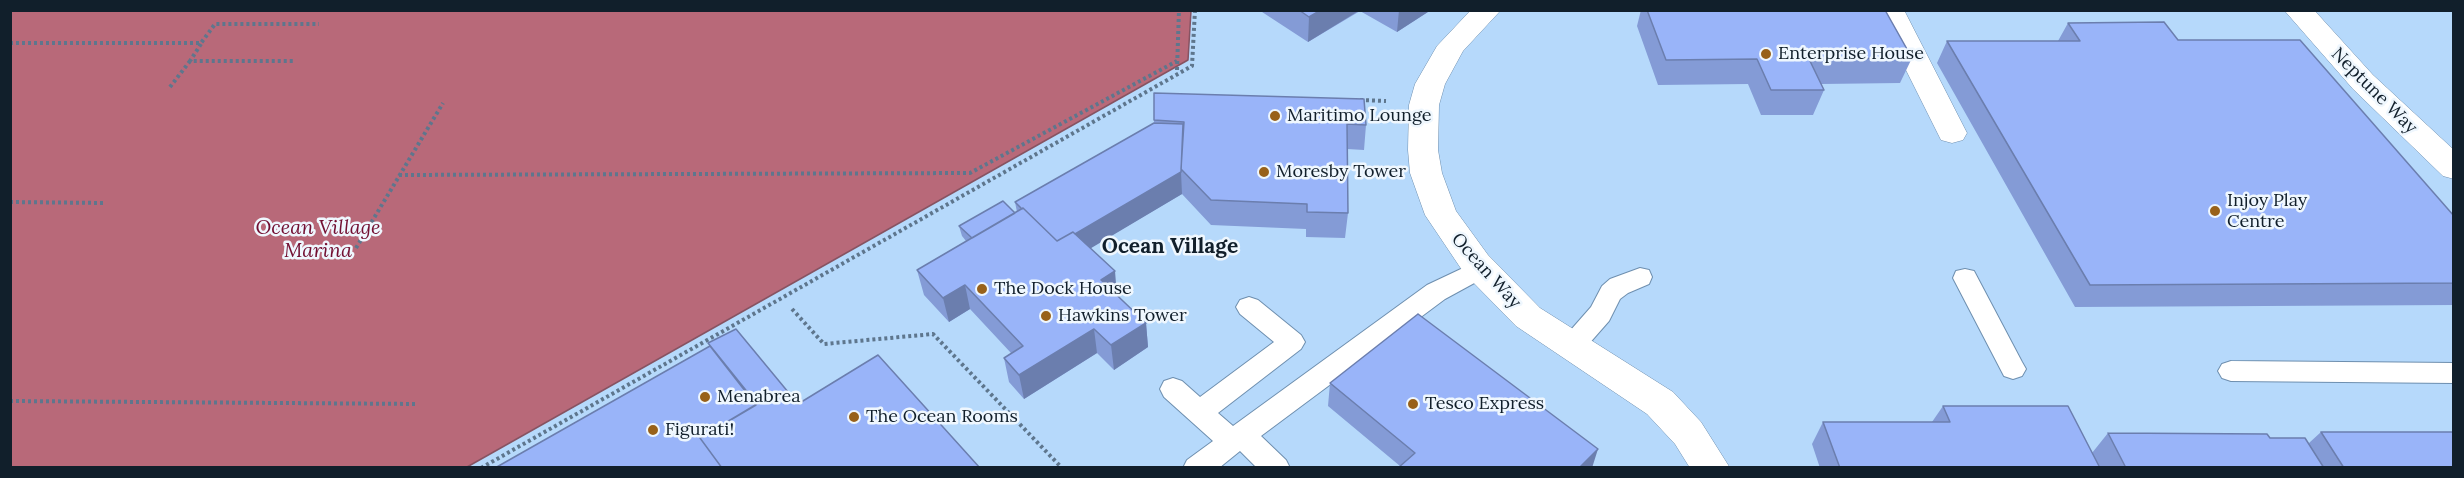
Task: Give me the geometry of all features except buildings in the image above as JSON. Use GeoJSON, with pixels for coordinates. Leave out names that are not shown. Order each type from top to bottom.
{"type":"FeatureCollection","features":[{"type":"Feature","properties":{"kind":"street","name":"Ocean Way"},"geometry":{"type":"LineString","coordinates":[[1487,10],[1451,46],[1430,84],[1425,102],[1422,127],[1423,150],[1433,195],[1453,236],[1480,269],[1528,317],[1660,403],[1688,434],[1711,468]]}},
{"type":"Feature","properties":{"kind":"street"},"geometry":{"type":"LineString","coordinates":[[1890,10],[1952,132]]}},
{"type":"Feature","properties":{"kind":"street","name":"Neptune Way"},"geometry":{"type":"LineString","coordinates":[[2298,10],[2363,82],[2454,168]]}},
{"type":"Feature","properties":{"kind":"lane"},"geometry":{"type":"LineString","coordinates":[[1197,468],[1436,292],[1480,269]]}},
{"type":"Feature","properties":{"kind":"lane"},"geometry":{"type":"LineString","coordinates":[[1571,347],[1600,314],[1611,293],[1619,286],[1640,277]]}},
{"type":"Feature","properties":{"kind":"lane"},"geometry":{"type":"LineString","coordinates":[[1965,278],[2013,369]]}},
{"type":"Feature","properties":{"kind":"lane"},"geometry":{"type":"LineString","coordinates":[[1199,412],[1292,342],[1249,307]]}},
{"type":"Feature","properties":{"kind":"lane"},"geometry":{"type":"LineString","coordinates":[[2231,371],[2454,373]]}},
{"type":"Feature","properties":{"kind":"lane"},"geometry":{"type":"LineString","coordinates":[[1173,389],[1199,412],[1276,468]]}},
{"type":"Feature","properties":{"kind":"path"},"geometry":{"type":"LineString","coordinates":[[1176,70],[1179,10]]}},
{"type":"Feature","properties":{"kind":"path"},"geometry":{"type":"LineString","coordinates":[[481,468],[1192,66],[1195,10]]}},
{"type":"Feature","properties":{"kind":"path"},"geometry":{"type":"LineString","coordinates":[[170,87],[216,24],[319,24]]}},
{"type":"Feature","properties":{"kind":"path"},"geometry":{"type":"LineString","coordinates":[[10,43],[201,43]]}},
{"type":"Feature","properties":{"kind":"path"},"geometry":{"type":"LineString","coordinates":[[190,61],[293,61]]}},
{"type":"Feature","properties":{"kind":"path"},"geometry":{"type":"LineString","coordinates":[[399,175],[970,172],[1177,61]]}},
{"type":"Feature","properties":{"kind":"path"},"geometry":{"type":"LineString","coordinates":[[1144,93],[1155,93]]}},
{"type":"Feature","properties":{"kind":"path"},"geometry":{"type":"LineString","coordinates":[[1350,100],[1425,102]]}},
{"type":"Feature","properties":{"kind":"path"},"geometry":{"type":"LineString","coordinates":[[356,248],[443,103]]}},
{"type":"Feature","properties":{"kind":"path"},"geometry":{"type":"LineString","coordinates":[[10,202],[104,203]]}},
{"type":"Feature","properties":{"kind":"path"},"geometry":{"type":"LineString","coordinates":[[792,309],[824,344],[933,334],[1062,468]]}},
{"type":"Feature","properties":{"kind":"path"},"geometry":{"type":"LineString","coordinates":[[10,401],[418,404]]}},
{"type":"Feature","properties":{"kind":"water","name":"Ocean Village Marina"},"geometry":{"type":"Polygon","coordinates":[[[1191,10],[1188,60],[467,467],[11,468],[10,11],[1191,10]]]}},
{"type":"Feature","properties":{"kind":"place","name":"Enterprise House"},"geometry":{"type":"Point","coordinates":[1766,54]}},
{"type":"Feature","properties":{"kind":"place","name":"Maritimo Lounge"},"geometry":{"type":"Point","coordinates":[1275,116]}},
{"type":"Feature","properties":{"kind":"place","name":"Moresby Tower"},"geometry":{"type":"Point","coordinates":[1264,172]}},
{"type":"Feature","properties":{"kind":"place","name":"Injoy Play Centre"},"geometry":{"type":"Point","coordinates":[2215,211]}},
{"type":"Feature","properties":{"kind":"place","name":"The Dock House"},"geometry":{"type":"Point","coordinates":[982,289]}},
{"type":"Feature","properties":{"kind":"place","name":"Hawkins Tower"},"geometry":{"type":"Point","coordinates":[1046,316]}},
{"type":"Feature","properties":{"kind":"place","name":"Menabrea"},"geometry":{"type":"Point","coordinates":[705,397]}},
{"type":"Feature","properties":{"kind":"place","name":"Tesco Express"},"geometry":{"type":"Point","coordinates":[1413,404]}},
{"type":"Feature","properties":{"kind":"place","name":"The Ocean Rooms"},"geometry":{"type":"Point","coordinates":[854,417]}},
{"type":"Feature","properties":{"kind":"place","name":"Figurati!"},"geometry":{"type":"Point","coordinates":[653,430]}},
{"type":"Feature","properties":{"kind":"district","name":"Ocean Village"},"geometry":{"type":"Point","coordinates":[1170,247]}}]}
